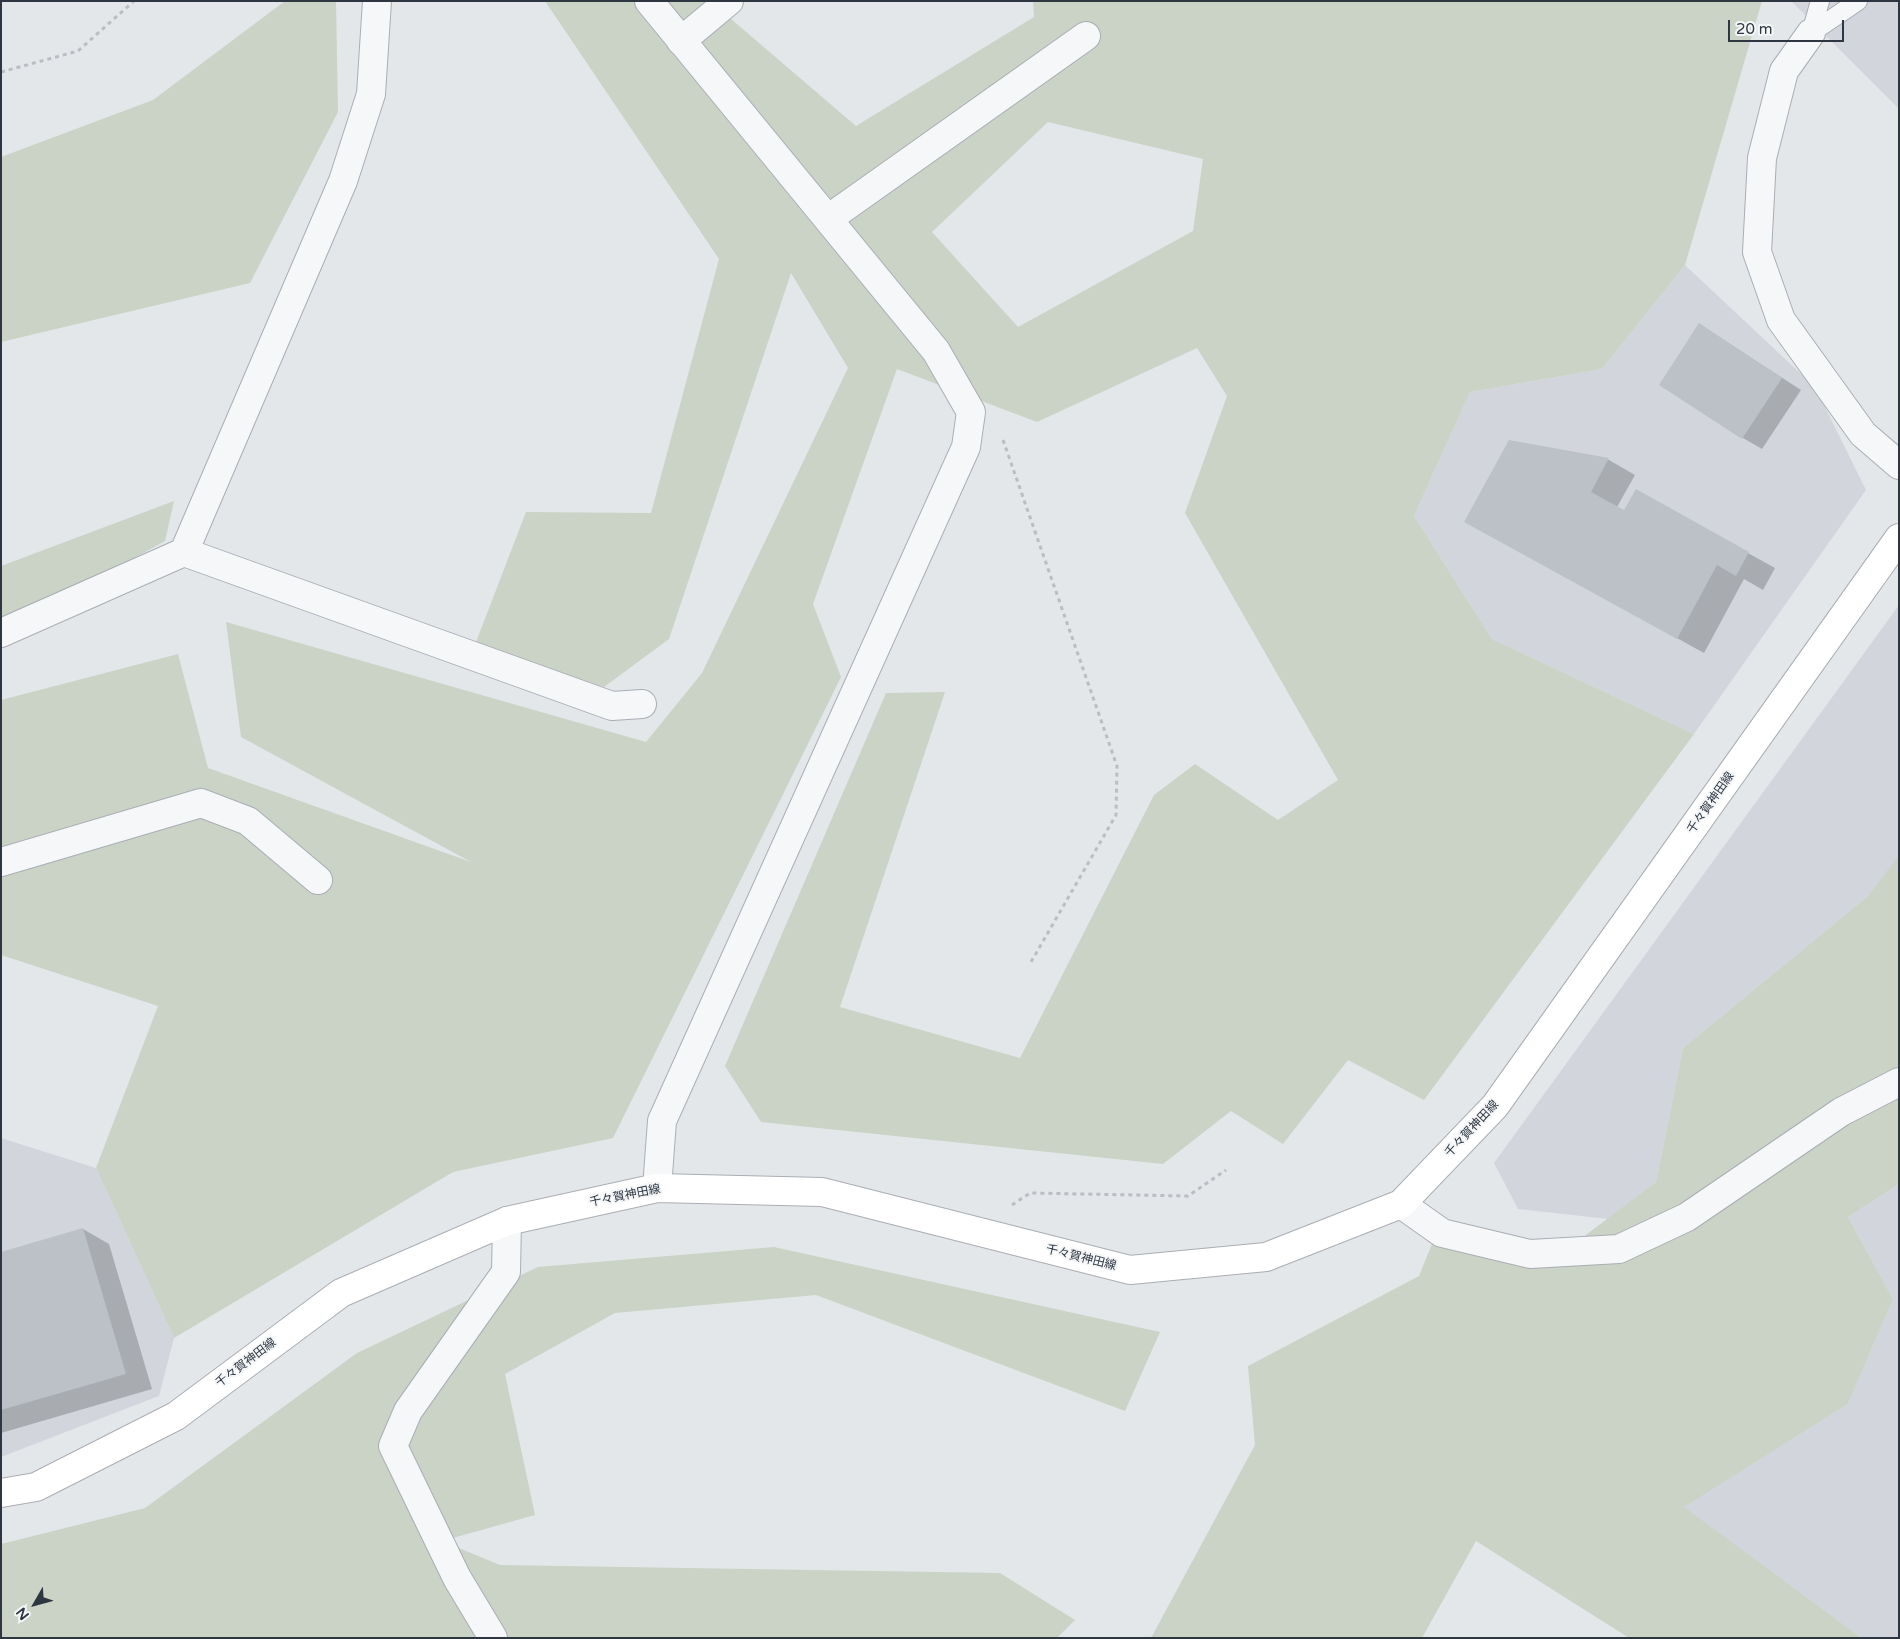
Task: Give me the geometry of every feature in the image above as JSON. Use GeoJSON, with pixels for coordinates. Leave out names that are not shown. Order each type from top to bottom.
{"type":"FeatureCollection","features":[{"type":"Feature","properties":{"kind":"main road","name":"千々賀神田線"},"geometry":{"type":"LineString","coordinates":[[1,1493],[36,1487],[176,1416],[341,1293],[508,1221],[657,1188],[822,1192],[1130,1270],[1266,1256],[1401,1204],[1495,1106],[1899,538]]}},
{"type":"Feature","properties":{"kind":"street"},"geometry":{"type":"LineString","coordinates":[[1,633],[184,552],[343,181],[371,94],[377,1]]}},
{"type":"Feature","properties":{"kind":"street"},"geometry":{"type":"LineString","coordinates":[[649,1],[936,351],[971,412],[966,447],[662,1122],[657,1188]]}},
{"type":"Feature","properties":{"kind":"street"},"geometry":{"type":"LineString","coordinates":[[681,41],[729,1]]}},
{"type":"Feature","properties":{"kind":"street"},"geometry":{"type":"LineString","coordinates":[[1811,33],[1784,71],[1762,158],[1757,252],[1781,320],[1863,434],[1899,465]]}},
{"type":"Feature","properties":{"kind":"street"},"geometry":{"type":"LineString","coordinates":[[828,219],[1086,36]]}},
{"type":"Feature","properties":{"kind":"street"},"geometry":{"type":"LineString","coordinates":[[184,552],[612,706],[642,704]]}},
{"type":"Feature","properties":{"kind":"street"},"geometry":{"type":"LineString","coordinates":[[1,862],[201,803],[248,821],[318,880]]}},
{"type":"Feature","properties":{"kind":"street"},"geometry":{"type":"LineString","coordinates":[[1401,1204],[1442,1233],[1530,1254],[1619,1249],[1687,1217],[1841,1112],[1899,1082]]}},
{"type":"Feature","properties":{"kind":"street"},"geometry":{"type":"LineString","coordinates":[[492,1638],[457,1578],[393,1446],[408,1411],[506,1272],[508,1221]]}},
{"type":"Feature","properties":{"kind":"lane"},"geometry":{"type":"LineString","coordinates":[[1811,33],[1820,1]]}},
{"type":"Feature","properties":{"kind":"lane"},"geometry":{"type":"LineString","coordinates":[[1811,33],[1858,1]]}},
{"type":"Feature","properties":{"kind":"path"},"geometry":{"type":"LineString","coordinates":[[1,72],[78,51],[134,1]]}},
{"type":"Feature","properties":{"kind":"path"},"geometry":{"type":"LineString","coordinates":[[971,412],[1001,434],[1117,766],[1116,815],[1031,962]]}},
{"type":"Feature","properties":{"kind":"path"},"geometry":{"type":"LineString","coordinates":[[975,1231],[1030,1192],[1188,1196],[1226,1170]]}},
{"type":"Feature","properties":{"kind":"shaded area"},"geometry":{"type":"Polygon","coordinates":[[[285,1],[336,1],[338,112],[250,283],[1,342],[1,157],[153,100],[285,1]]]}},
{"type":"Feature","properties":{"kind":"shaded area"},"geometry":{"type":"Polygon","coordinates":[[[545,1],[710,1],[856,126],[1034,17],[1033,1],[1762,1],[1685,265],[1602,369],[1470,392],[1414,516],[1492,639],[1694,734],[1424,1100],[1348,1060],[1283,1144],[1231,1111],[1163,1164],[761,1122],[725,1066],[886,693],[945,692],[840,1007],[1020,1058],[1154,795],[1195,764],[1278,820],[1338,780],[1185,513],[1227,396],[1197,348],[1037,422],[897,369],[813,604],[841,677],[613,1138],[453,1172],[174,1338],[96,1168],[158,1006],[1,955],[1,700],[178,654],[208,768],[471,862],[241,737],[226,622],[646,742],[702,673],[848,368],[791,273],[669,639],[604,687],[473,650],[526,512],[651,513],[719,259],[545,1]],[[1048,122],[932,232],[1018,327],[1193,231],[1203,159],[1048,122]]]}},
{"type":"Feature","properties":{"kind":"shaded area"},"geometry":{"type":"Polygon","coordinates":[[[1791,1],[1899,1],[1899,109],[1791,1]]]}},
{"type":"Feature","properties":{"kind":"shaded area"},"geometry":{"type":"Polygon","coordinates":[[[1685,265],[1815,387],[1866,490],[1694,734],[1492,639],[1414,516],[1470,392],[1602,369],[1685,265]]]}},
{"type":"Feature","properties":{"kind":"shaded area"},"geometry":{"type":"Polygon","coordinates":[[[174,501],[165,541],[1,632],[1,566],[174,501]]]}},
{"type":"Feature","properties":{"kind":"shaded area"},"geometry":{"type":"Polygon","coordinates":[[[1899,605],[1899,856],[1868,896],[1683,1048],[1656,1182],[1608,1219],[1518,1209],[1494,1163],[1899,605]]]}},
{"type":"Feature","properties":{"kind":"shaded area"},"geometry":{"type":"Polygon","coordinates":[[[1899,855],[1899,1184],[1848,1217],[1893,1299],[1848,1404],[1684,1507],[1862,1638],[1629,1638],[1476,1541],[1422,1638],[1151,1638],[1255,1445],[1248,1366],[1419,1276],[1434,1239],[1566,1250],[1656,1182],[1683,1048],[1868,896],[1899,855]]]}},
{"type":"Feature","properties":{"kind":"shaded area"},"geometry":{"type":"Polygon","coordinates":[[[1,1138],[96,1168],[174,1338],[159,1396],[1,1457],[1,1138]]]}},
{"type":"Feature","properties":{"kind":"shaded area"},"geometry":{"type":"Polygon","coordinates":[[[1899,1184],[1899,1638],[1862,1638],[1683,1507],[1848,1404],[1893,1299],[1848,1217],[1899,1184]]]}},
{"type":"Feature","properties":{"kind":"shaded area"},"geometry":{"type":"Polygon","coordinates":[[[774,1247],[1160,1332],[1125,1411],[816,1295],[615,1313],[505,1374],[535,1515],[442,1541],[500,1565],[1000,1573],[1075,1620],[1057,1638],[1,1638],[1,1544],[145,1508],[357,1353],[538,1267],[774,1247]]]}},
{"type":"Feature","properties":{"kind":"building"},"geometry":{"type":"Polygon","coordinates":[[[1699,323],[1782,378],[1742,439],[1659,385],[1699,323]]]}},
{"type":"Feature","properties":{"kind":"building"},"geometry":{"type":"Polygon","coordinates":[[[1509,440],[1609,458],[1591,492],[1624,510],[1636,489],[1749,552],[1736,576],[1717,565],[1677,639],[1464,522],[1509,440]]]}},
{"type":"Feature","properties":{"kind":"building"},"geometry":{"type":"Polygon","coordinates":[[[83,1228],[126,1374],[1,1410],[1,1252],[83,1228]]]}}]}
